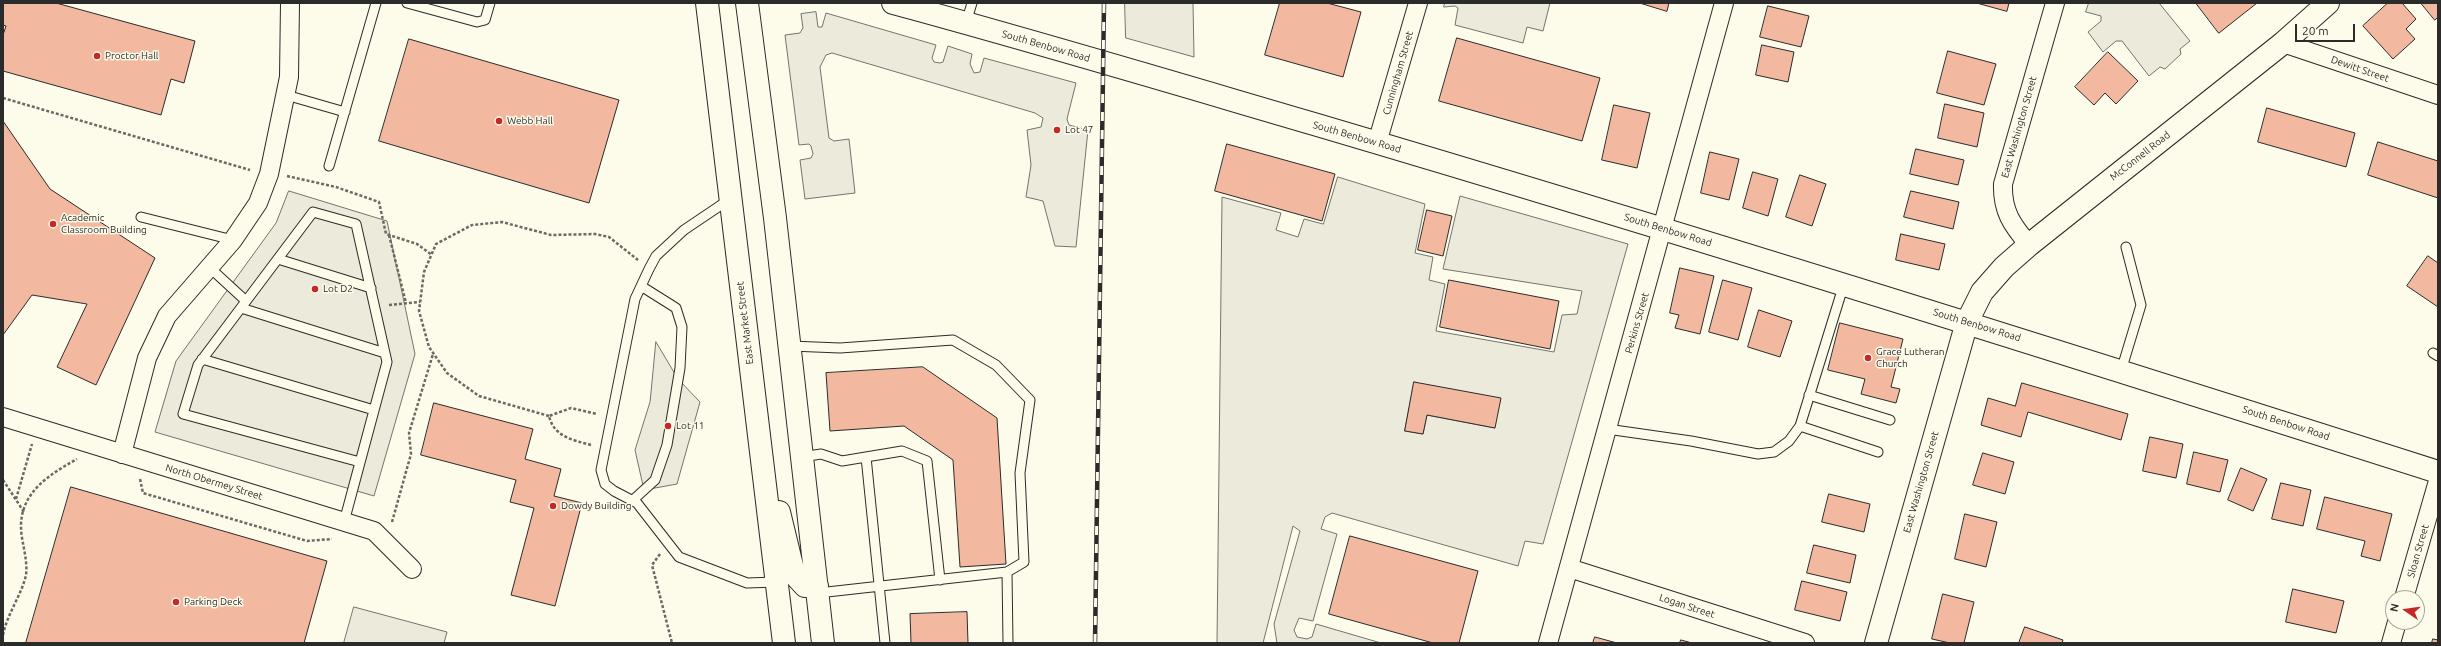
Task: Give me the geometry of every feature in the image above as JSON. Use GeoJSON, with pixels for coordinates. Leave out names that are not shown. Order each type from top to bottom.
{"type":"FeatureCollection","features":[{"type":"Feature","properties":{"kind":"street"},"geometry":{"type":"LineString","coordinates":[[122,454],[147,358],[167,316],[233,240],[258,202],[269,174],[289,77],[290,3]]}},
{"type":"Feature","properties":{"kind":"street","name":"East Market Street"},"geometry":{"type":"LineString","coordinates":[[707,3],[757,430],[784,643]]}},
{"type":"Feature","properties":{"kind":"street"},"geometry":{"type":"LineString","coordinates":[[747,3],[790,346],[823,643]]}},
{"type":"Feature","properties":{"kind":"street","name":"South Benbow Road"},"geometry":{"type":"LineString","coordinates":[[893,3],[969,13],[1378,143],[1663,228],[1967,322],[2438,472]]}},
{"type":"Feature","properties":{"kind":"street","name":"Cunningham Street"},"geometry":{"type":"LineString","coordinates":[[1378,143],[1418,3]]}},
{"type":"Feature","properties":{"kind":"street","name":"Perkins Street"},"geometry":{"type":"LineString","coordinates":[[1548,643],[1724,3]]}},
{"type":"Feature","properties":{"kind":"street","name":"East Washington Street"},"geometry":{"type":"LineString","coordinates":[[2029,245],[2006,215],[2003,184],[2054,3]]}},
{"type":"Feature","properties":{"kind":"street","name":"McConnell Road"},"geometry":{"type":"LineString","coordinates":[[1967,322],[1982,292],[2004,266],[2283,43],[2328,3]]}},
{"type":"Feature","properties":{"kind":"street","name":"Dewitt Street"},"geometry":{"type":"LineString","coordinates":[[2283,43],[2438,95]]}},
{"type":"Feature","properties":{"kind":"street","name":"East Washington Street"},"geometry":{"type":"LineString","coordinates":[[1876,643],[1967,322]]}},
{"type":"Feature","properties":{"kind":"street","name":"North Obermey Street"},"geometry":{"type":"LineString","coordinates":[[3,417],[374,531],[412,569]]}},
{"type":"Feature","properties":{"kind":"street"},"geometry":{"type":"LineString","coordinates":[[757,430],[794,574],[805,586],[818,590]]}},
{"type":"Feature","properties":{"kind":"street","name":"Sloan Street"},"geometry":{"type":"LineString","coordinates":[[2406,590],[2438,481]]}},
{"type":"Feature","properties":{"kind":"street","name":"Logan Street"},"geometry":{"type":"LineString","coordinates":[[1569,568],[1805,643]]}},
{"type":"Feature","properties":{"kind":"street"},"geometry":{"type":"LineString","coordinates":[[2391,643],[2395,630]]}},
{"type":"Feature","properties":{"kind":"lane"},"geometry":{"type":"LineString","coordinates":[[329,166],[376,3]]}},
{"type":"Feature","properties":{"kind":"lane"},"geometry":{"type":"LineString","coordinates":[[407,3],[477,22],[485,20],[490,3]]}},
{"type":"Feature","properties":{"kind":"lane"},"geometry":{"type":"LineString","coordinates":[[286,95],[345,112]]}},
{"type":"Feature","properties":{"kind":"lane"},"geometry":{"type":"LineString","coordinates":[[730,199],[684,230],[656,256],[641,286],[635,299],[601,470],[605,484],[614,491],[637,503],[679,557],[747,583],[776,582]]}},
{"type":"Feature","properties":{"kind":"lane"},"geometry":{"type":"LineString","coordinates":[[344,522],[387,362],[356,224],[313,212],[198,365],[183,414],[360,462]]}},
{"type":"Feature","properties":{"kind":"lane"},"geometry":{"type":"LineString","coordinates":[[141,217],[233,240]]}},
{"type":"Feature","properties":{"kind":"lane"},"geometry":{"type":"LineString","coordinates":[[2121,371],[2141,305],[2126,247]]}},
{"type":"Feature","properties":{"kind":"lane"},"geometry":{"type":"LineString","coordinates":[[278,259],[371,288]]}},
{"type":"Feature","properties":{"kind":"lane"},"geometry":{"type":"LineString","coordinates":[[209,268],[244,304],[386,353]]}},
{"type":"Feature","properties":{"kind":"lane"},"geometry":{"type":"LineString","coordinates":[[1607,429],[1691,441],[1758,454],[1774,452],[1789,441],[1800,426],[1844,284]]}},
{"type":"Feature","properties":{"kind":"lane"},"geometry":{"type":"LineString","coordinates":[[633,500],[655,480],[667,445],[680,368],[682,327],[676,308],[641,286]]}},
{"type":"Feature","properties":{"kind":"lane"},"geometry":{"type":"LineString","coordinates":[[790,346],[840,348],[954,340],[996,365],[1030,400],[1020,473],[1024,562],[1007,572],[879,586],[818,590]]}},
{"type":"Feature","properties":{"kind":"lane"},"geometry":{"type":"LineString","coordinates":[[202,359],[374,410]]}},
{"type":"Feature","properties":{"kind":"lane"},"geometry":{"type":"LineString","coordinates":[[1809,395],[1890,420]]}},
{"type":"Feature","properties":{"kind":"lane"},"geometry":{"type":"LineString","coordinates":[[1800,426],[1878,452]]}},
{"type":"Feature","properties":{"kind":"lane"},"geometry":{"type":"LineString","coordinates":[[802,457],[821,454],[842,461],[902,451],[928,461],[940,580]]}},
{"type":"Feature","properties":{"kind":"lane"},"geometry":{"type":"LineString","coordinates":[[866,457],[885,643]]}},
{"type":"Feature","properties":{"kind":"lane"},"geometry":{"type":"LineString","coordinates":[[1007,572],[1008,643]]}},
{"type":"Feature","properties":{"kind":"path"},"geometry":{"type":"LineString","coordinates":[[3,98],[252,171],[336,187],[379,202],[386,234],[417,244],[432,255]]}},
{"type":"Feature","properties":{"kind":"path"},"geometry":{"type":"LineString","coordinates":[[611,417],[571,408],[548,416],[479,396],[447,373],[428,348],[419,311],[424,272],[436,244],[472,225],[502,222],[551,235],[595,234],[609,237],[649,270]]}},
{"type":"Feature","properties":{"kind":"path"},"geometry":{"type":"LineString","coordinates":[[389,235],[406,304]]}},
{"type":"Feature","properties":{"kind":"path"},"geometry":{"type":"LineString","coordinates":[[375,306],[420,302]]}},
{"type":"Feature","properties":{"kind":"path"},"geometry":{"type":"LineString","coordinates":[[386,543],[411,454],[408,445],[410,433],[433,354]]}},
{"type":"Feature","properties":{"kind":"path"},"geometry":{"type":"LineString","coordinates":[[548,416],[552,427],[566,438],[605,449]]}},
{"type":"Feature","properties":{"kind":"path"},"geometry":{"type":"LineString","coordinates":[[16,500],[37,427]]}},
{"type":"Feature","properties":{"kind":"path"},"geometry":{"type":"LineString","coordinates":[[3,635],[6,622],[26,575],[21,526],[27,501],[46,477],[80,457]]}},
{"type":"Feature","properties":{"kind":"path"},"geometry":{"type":"LineString","coordinates":[[139,459],[138,468],[143,493],[307,542],[337,539]]}},
{"type":"Feature","properties":{"kind":"path"},"geometry":{"type":"LineString","coordinates":[[3,480],[24,512]]}},
{"type":"Feature","properties":{"kind":"path"},"geometry":{"type":"LineString","coordinates":[[668,543],[652,565],[672,643]]}},
{"type":"Feature","properties":{"kind":"shaded area"},"geometry":{"type":"Polygon","coordinates":[[[1125,3],[1193,3],[1194,57],[1126,38],[1125,3]]]}},
{"type":"Feature","properties":{"kind":"shaded area"},"geometry":{"type":"Polygon","coordinates":[[[1445,3],[1550,3],[1543,31],[1527,27],[1523,43],[1455,25],[1458,8],[1455,6],[1444,7],[1445,3]]]}},
{"type":"Feature","properties":{"kind":"shaded area"},"geometry":{"type":"Polygon","coordinates":[[[2089,3],[2159,3],[2190,41],[2180,49],[2181,54],[2165,69],[2160,67],[2149,76],[2122,41],[2116,41],[2103,52],[2088,32],[2101,21],[2101,16],[2086,12],[2089,3]]]}},
{"type":"Feature","properties":{"kind":"shaded area","name":"Lot 47"},"geometry":{"type":"Polygon","coordinates":[[[816,12],[818,27],[822,27],[826,13],[936,45],[932,58],[934,62],[943,62],[948,46],[972,54],[970,64],[974,73],[980,72],[984,58],[1076,83],[1067,119],[1069,125],[1088,130],[1076,247],[1055,246],[1043,201],[1026,197],[1031,165],[1027,130],[1041,127],[1043,118],[1035,113],[832,53],[826,55],[820,67],[829,138],[834,141],[849,139],[855,193],[805,199],[800,160],[811,158],[813,154],[809,144],[799,145],[785,35],[800,33],[803,28],[801,14],[816,12]]]}},
{"type":"Feature","properties":{"kind":"shaded area"},"geometry":{"type":"Polygon","coordinates":[[[1338,177],[1425,204],[1415,253],[1433,257],[1429,280],[1445,284],[1436,331],[1554,352],[1562,315],[1577,314],[1582,291],[1443,269],[1460,196],[1628,244],[1543,544],[1525,541],[1518,566],[1332,513],[1325,517],[1321,529],[1337,534],[1313,621],[1299,618],[1294,630],[1297,637],[1307,639],[1312,637],[1316,624],[1381,643],[1277,643],[1274,624],[1300,531],[1293,526],[1263,643],[1217,643],[1222,197],[1281,213],[1276,230],[1298,237],[1304,219],[1323,224],[1338,177]],[[1415,382],[1405,431],[1423,434],[1427,415],[1495,428],[1415,382]]]}},
{"type":"Feature","properties":{"kind":"shaded area","name":"Lot D2"},"geometry":{"type":"Polygon","coordinates":[[[289,191],[387,221],[415,354],[374,496],[155,432],[176,361],[276,223],[289,191]]]}},
{"type":"Feature","properties":{"kind":"shaded area","name":"Lot 11"},"geometry":{"type":"Polygon","coordinates":[[[656,342],[678,379],[700,402],[677,484],[644,490],[635,450],[650,402],[656,342]]]}},
{"type":"Feature","properties":{"kind":"shaded area"},"geometry":{"type":"Polygon","coordinates":[[[354,607],[447,632],[444,643],[344,643],[354,607]]]}},
{"type":"Feature","properties":{"kind":"building","name":"Proctor Hall"},"geometry":{"type":"Polygon","coordinates":[[[3,3],[56,3],[195,41],[184,83],[171,79],[161,115],[3,71],[3,35],[6,26],[3,25],[3,3]]]}},
{"type":"Feature","properties":{"kind":"building"},"geometry":{"type":"Polygon","coordinates":[[[1280,3],[1327,3],[1361,12],[1343,77],[1265,55],[1280,3]]]}},
{"type":"Feature","properties":{"kind":"building"},"geometry":{"type":"Polygon","coordinates":[[[1640,3],[1669,3],[1667,11],[1640,3]]]}},
{"type":"Feature","properties":{"kind":"building"},"geometry":{"type":"Polygon","coordinates":[[[1977,3],[2009,3],[2007,11],[1977,3]]]}},
{"type":"Feature","properties":{"kind":"building"},"geometry":{"type":"Polygon","coordinates":[[[2196,3],[2257,3],[2219,33],[2196,3]]]}},
{"type":"Feature","properties":{"kind":"building"},"geometry":{"type":"Polygon","coordinates":[[[2388,3],[2402,3],[2416,19],[2406,29],[2415,39],[2393,59],[2363,26],[2388,3]]]}},
{"type":"Feature","properties":{"kind":"building"},"geometry":{"type":"Polygon","coordinates":[[[2421,3],[2438,3],[2438,17],[2435,20],[2421,3]]]}},
{"type":"Feature","properties":{"kind":"building"},"geometry":{"type":"Polygon","coordinates":[[[1768,6],[1809,16],[1801,47],[1760,37],[1768,6]]]}},
{"type":"Feature","properties":{"kind":"building"},"geometry":{"type":"Polygon","coordinates":[[[1457,38],[1600,78],[1582,141],[1439,101],[1457,38]]]}},
{"type":"Feature","properties":{"kind":"building","name":"Webb Hall"},"geometry":{"type":"Polygon","coordinates":[[[409,39],[619,100],[589,203],[379,141],[409,39]]]}},
{"type":"Feature","properties":{"kind":"building"},"geometry":{"type":"Polygon","coordinates":[[[1762,45],[1794,52],[1788,82],[1756,75],[1762,45]]]}},
{"type":"Feature","properties":{"kind":"building"},"geometry":{"type":"Polygon","coordinates":[[[1948,51],[1996,64],[1984,105],[1937,93],[1948,51]]]}},
{"type":"Feature","properties":{"kind":"building"},"geometry":{"type":"Polygon","coordinates":[[[2108,52],[2138,81],[2116,104],[2105,93],[2094,105],[2075,87],[2108,52]]]}},
{"type":"Feature","properties":{"kind":"building"},"geometry":{"type":"Polygon","coordinates":[[[1945,104],[1984,113],[1977,147],[1938,138],[1945,104]]]}},
{"type":"Feature","properties":{"kind":"building"},"geometry":{"type":"Polygon","coordinates":[[[1614,105],[1650,113],[1637,168],[1602,160],[1614,105]]]}},
{"type":"Feature","properties":{"kind":"building"},"geometry":{"type":"Polygon","coordinates":[[[2267,108],[2355,133],[2346,167],[2258,142],[2267,108]]]}},
{"type":"Feature","properties":{"kind":"building","name":"Academic Classroom Building"},"geometry":{"type":"Polygon","coordinates":[[[3,121],[50,189],[155,258],[96,385],[57,367],[87,304],[32,295],[3,335],[3,121]]]}},
{"type":"Feature","properties":{"kind":"building"},"geometry":{"type":"Polygon","coordinates":[[[2378,142],[2438,161],[2438,198],[2368,175],[2378,142]]]}},
{"type":"Feature","properties":{"kind":"building"},"geometry":{"type":"Polygon","coordinates":[[[1227,144],[1335,174],[1322,221],[1215,191],[1227,144]]]}},
{"type":"Feature","properties":{"kind":"building"},"geometry":{"type":"Polygon","coordinates":[[[1916,149],[1964,160],[1958,185],[1910,174],[1916,149]]]}},
{"type":"Feature","properties":{"kind":"building"},"geometry":{"type":"Polygon","coordinates":[[[1710,152],[1739,159],[1729,200],[1701,193],[1710,152]]]}},
{"type":"Feature","properties":{"kind":"building"},"geometry":{"type":"Polygon","coordinates":[[[1753,172],[1778,179],[1768,216],[1743,208],[1753,172]]]}},
{"type":"Feature","properties":{"kind":"building"},"geometry":{"type":"Polygon","coordinates":[[[1800,175],[1826,184],[1812,226],[1786,217],[1800,175]]]}},
{"type":"Feature","properties":{"kind":"building"},"geometry":{"type":"Polygon","coordinates":[[[1911,191],[1959,202],[1953,229],[1904,217],[1911,191]]]}},
{"type":"Feature","properties":{"kind":"building"},"geometry":{"type":"Polygon","coordinates":[[[1427,210],[1452,216],[1443,256],[1418,250],[1427,210]]]}},
{"type":"Feature","properties":{"kind":"building"},"geometry":{"type":"Polygon","coordinates":[[[1901,234],[1945,244],[1939,270],[1896,260],[1901,234]]]}},
{"type":"Feature","properties":{"kind":"building"},"geometry":{"type":"Polygon","coordinates":[[[2428,256],[2438,263],[2438,307],[2407,286],[2428,256]]]}},
{"type":"Feature","properties":{"kind":"building"},"geometry":{"type":"Polygon","coordinates":[[[1680,268],[1714,276],[1700,334],[1675,328],[1679,315],[1670,313],[1680,268]]]}},
{"type":"Feature","properties":{"kind":"building"},"geometry":{"type":"Polygon","coordinates":[[[1449,280],[1559,301],[1550,349],[1440,327],[1449,280]]]}},
{"type":"Feature","properties":{"kind":"building"},"geometry":{"type":"Polygon","coordinates":[[[1723,280],[1752,288],[1738,340],[1709,332],[1723,280]]]}},
{"type":"Feature","properties":{"kind":"building"},"geometry":{"type":"Polygon","coordinates":[[[1759,310],[1792,321],[1780,357],[1748,347],[1759,310]]]}},
{"type":"Feature","properties":{"kind":"building"},"geometry":{"type":"Polygon","coordinates":[[[1840,323],[1903,339],[1891,387],[1900,389],[1896,403],[1861,394],[1865,379],[1828,370],[1840,323]]]}},
{"type":"Feature","properties":{"kind":"building"},"geometry":{"type":"Polygon","coordinates":[[[923,367],[997,418],[1006,564],[960,567],[953,460],[904,426],[830,431],[826,373],[923,367]]]}},
{"type":"Feature","properties":{"kind":"building"},"geometry":{"type":"Polygon","coordinates":[[[1414,382],[1501,398],[1495,428],[1427,415],[1423,434],[1405,431],[1414,382]]]}},
{"type":"Feature","properties":{"kind":"building"},"geometry":{"type":"Polygon","coordinates":[[[2022,383],[2128,414],[2121,440],[2028,412],[2021,437],[1981,425],[1988,398],[2015,406],[2022,383]]]}},
{"type":"Feature","properties":{"kind":"building","name":"Dowdy Building"},"geometry":{"type":"Polygon","coordinates":[[[434,403],[533,429],[525,459],[561,469],[554,496],[582,503],[555,606],[511,595],[534,508],[510,502],[516,480],[421,455],[434,403]]]}},
{"type":"Feature","properties":{"kind":"building"},"geometry":{"type":"Polygon","coordinates":[[[2150,437],[2183,444],[2176,478],[2143,471],[2150,437]]]}},
{"type":"Feature","properties":{"kind":"building"},"geometry":{"type":"Polygon","coordinates":[[[2194,452],[2228,460],[2220,492],[2187,484],[2194,452]]]}},
{"type":"Feature","properties":{"kind":"building"},"geometry":{"type":"Polygon","coordinates":[[[1983,453],[2014,462],[2005,494],[1973,485],[1983,453]]]}},
{"type":"Feature","properties":{"kind":"building"},"geometry":{"type":"Polygon","coordinates":[[[2241,468],[2267,479],[2253,511],[2228,500],[2241,468]]]}},
{"type":"Feature","properties":{"kind":"building"},"geometry":{"type":"Polygon","coordinates":[[[2281,483],[2311,490],[2303,526],[2272,519],[2281,483]]]}},
{"type":"Feature","properties":{"kind":"building","name":"Parking Deck"},"geometry":{"type":"Polygon","coordinates":[[[71,487],[327,561],[304,643],[26,643],[71,487]]]}},
{"type":"Feature","properties":{"kind":"building"},"geometry":{"type":"Polygon","coordinates":[[[1829,494],[1870,504],[1864,532],[1822,522],[1829,494]]]}},
{"type":"Feature","properties":{"kind":"building"},"geometry":{"type":"Polygon","coordinates":[[[2325,497],[2392,514],[2380,561],[2361,556],[2365,541],[2317,529],[2325,497]]]}},
{"type":"Feature","properties":{"kind":"building"},"geometry":{"type":"Polygon","coordinates":[[[1965,514],[1997,522],[1986,567],[1955,559],[1965,514]]]}},
{"type":"Feature","properties":{"kind":"building"},"geometry":{"type":"Polygon","coordinates":[[[1350,536],[1478,571],[1459,643],[1433,643],[1329,614],[1350,536]]]}},
{"type":"Feature","properties":{"kind":"building"},"geometry":{"type":"Polygon","coordinates":[[[1814,545],[1856,555],[1850,583],[1807,573],[1814,545]]]}},
{"type":"Feature","properties":{"kind":"building"},"geometry":{"type":"Polygon","coordinates":[[[1802,581],[1847,592],[1840,621],[1795,610],[1802,581]]]}},
{"type":"Feature","properties":{"kind":"building"},"geometry":{"type":"Polygon","coordinates":[[[2293,589],[2344,601],[2336,633],[2286,622],[2293,589]]]}},
{"type":"Feature","properties":{"kind":"building"},"geometry":{"type":"Polygon","coordinates":[[[1943,594],[1974,602],[1964,643],[1950,643],[1932,639],[1943,594]]]}},
{"type":"Feature","properties":{"kind":"building"},"geometry":{"type":"Polygon","coordinates":[[[967,612],[968,643],[911,643],[910,614],[967,612]]]}},
{"type":"Feature","properties":{"kind":"building"},"geometry":{"type":"Polygon","coordinates":[[[2025,627],[2063,640],[2062,643],[2019,643],[2025,627]]]}},
{"type":"Feature","properties":{"kind":"building"},"geometry":{"type":"Polygon","coordinates":[[[1595,637],[1617,643],[1593,643],[1595,637]]]}},
{"type":"Feature","properties":{"kind":"building"},"geometry":{"type":"Polygon","coordinates":[[[2433,639],[2438,640],[2438,643],[2432,643],[2433,639]]]}},
{"type":"Feature","properties":{"kind":"building"},"geometry":{"type":"Polygon","coordinates":[[[1681,640],[1692,643],[1680,643],[1681,640]]]}},
{"type":"Feature","properties":{"kind":"railway"},"geometry":{"type":"LineString","coordinates":[[1095,643],[1104,3]]}},
{"type":"Feature","properties":{"kind":"place","name":"Proctor Hall"},"geometry":{"type":"Point","coordinates":[97,56]}},
{"type":"Feature","properties":{"kind":"place","name":"Webb Hall"},"geometry":{"type":"Point","coordinates":[499,121]}},
{"type":"Feature","properties":{"kind":"place","name":"Lot 47"},"geometry":{"type":"Point","coordinates":[1057,130]}},
{"type":"Feature","properties":{"kind":"place","name":"Academic Classroom Building"},"geometry":{"type":"Point","coordinates":[53,224]}},
{"type":"Feature","properties":{"kind":"place","name":"Lot D2"},"geometry":{"type":"Point","coordinates":[315,289]}},
{"type":"Feature","properties":{"kind":"place","name":"Grace Lutheran Church"},"geometry":{"type":"Point","coordinates":[1868,358]}},
{"type":"Feature","properties":{"kind":"place","name":"Lot 11"},"geometry":{"type":"Point","coordinates":[668,426]}},
{"type":"Feature","properties":{"kind":"place","name":"Dowdy Building"},"geometry":{"type":"Point","coordinates":[553,506]}},
{"type":"Feature","properties":{"kind":"place","name":"Parking Deck"},"geometry":{"type":"Point","coordinates":[176,602]}}]}
